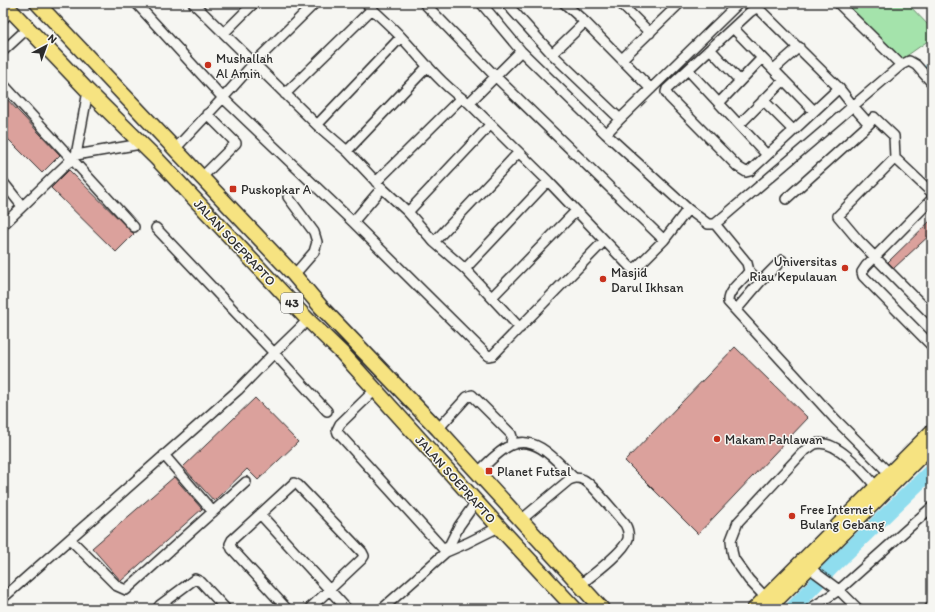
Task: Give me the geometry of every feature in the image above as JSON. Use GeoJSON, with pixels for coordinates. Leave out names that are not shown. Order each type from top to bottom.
{"type":"FeatureCollection","features":[{"type":"Feature","properties":{"kind":"highway","name":"JALAN SOEPRAPTO"},"geometry":{"type":"LineString","coordinates":[[36,3],[294,275],[320,307],[438,429],[602,609]]}},
{"type":"Feature","properties":{"kind":"highway","name":"JALAN SOEPRAPTO"},"geometry":{"type":"LineString","coordinates":[[6,11],[28,28],[141,144],[308,320],[343,354],[476,502],[575,609]]}},
{"type":"Feature","properties":{"kind":"highway"},"geometry":{"type":"LineString","coordinates":[[343,354],[354,342]]}},
{"type":"Feature","properties":{"kind":"main road"},"geometry":{"type":"LineString","coordinates":[[880,491],[888,472],[932,430]]}},
{"type":"Feature","properties":{"kind":"main road"},"geometry":{"type":"LineString","coordinates":[[753,609],[769,603],[810,567],[880,491],[932,446]]}},
{"type":"Feature","properties":{"kind":"street"},"geometry":{"type":"LineString","coordinates":[[136,3],[223,98],[353,222],[488,356],[493,355],[604,240]]}},
{"type":"Feature","properties":{"kind":"street"},"geometry":{"type":"LineString","coordinates":[[224,33],[254,3]]}},
{"type":"Feature","properties":{"kind":"street"},"geometry":{"type":"LineString","coordinates":[[175,149],[254,63],[315,3]]}},
{"type":"Feature","properties":{"kind":"street"},"geometry":{"type":"LineString","coordinates":[[424,3],[496,77],[664,240]]}},
{"type":"Feature","properties":{"kind":"street"},"geometry":{"type":"LineString","coordinates":[[481,3],[521,51],[606,134],[688,209],[708,224],[715,224],[901,65],[906,62],[913,63],[932,83]]}},
{"type":"Feature","properties":{"kind":"street"},"geometry":{"type":"LineString","coordinates":[[506,3],[552,54],[620,119]]}},
{"type":"Feature","properties":{"kind":"street"},"geometry":{"type":"LineString","coordinates":[[564,3],[585,22],[651,89]]}},
{"type":"Feature","properties":{"kind":"street"},"geometry":{"type":"LineString","coordinates":[[621,3],[650,33]]}},
{"type":"Feature","properties":{"kind":"street"},"geometry":{"type":"LineString","coordinates":[[622,59],[680,3]]}},
{"type":"Feature","properties":{"kind":"street"},"geometry":{"type":"LineString","coordinates":[[606,134],[739,3]]}},
{"type":"Feature","properties":{"kind":"street"},"geometry":{"type":"LineString","coordinates":[[838,3],[901,65]]}},
{"type":"Feature","properties":{"kind":"street"},"geometry":{"type":"LineString","coordinates":[[195,4],[317,125],[347,151],[379,185],[408,212],[434,242],[465,269],[520,328]]}},
{"type":"Feature","properties":{"kind":"street"},"geometry":{"type":"LineString","coordinates":[[285,94],[369,6],[401,36],[460,98],[469,103],[548,181],[630,268],[637,267],[664,240],[688,209]]}},
{"type":"Feature","properties":{"kind":"street"},"geometry":{"type":"LineString","coordinates":[[839,88],[750,171],[743,171],[669,97],[666,92],[750,12],[754,9],[758,9],[799,47],[839,88],[852,106],[869,124]]}},
{"type":"Feature","properties":{"kind":"street"},"geometry":{"type":"LineString","coordinates":[[552,54],[585,22]]}},
{"type":"Feature","properties":{"kind":"street"},"geometry":{"type":"LineString","coordinates":[[3,51],[28,28]]}},
{"type":"Feature","properties":{"kind":"street"},"geometry":{"type":"LineString","coordinates":[[733,28],[814,111]]}},
{"type":"Feature","properties":{"kind":"street"},"geometry":{"type":"LineString","coordinates":[[317,125],[401,36]]}},
{"type":"Feature","properties":{"kind":"street"},"geometry":{"type":"LineString","coordinates":[[774,69],[799,47]]}},
{"type":"Feature","properties":{"kind":"street"},"geometry":{"type":"LineString","coordinates":[[710,49],[740,81]]}},
{"type":"Feature","properties":{"kind":"street"},"geometry":{"type":"LineString","coordinates":[[469,103],[521,51]]}},
{"type":"Feature","properties":{"kind":"street"},"geometry":{"type":"LineString","coordinates":[[719,103],[762,58]]}},
{"type":"Feature","properties":{"kind":"street"},"geometry":{"type":"LineString","coordinates":[[347,151],[428,66]]}},
{"type":"Feature","properties":{"kind":"street"},"geometry":{"type":"LineString","coordinates":[[688,70],[768,155]]}},
{"type":"Feature","properties":{"kind":"street"},"geometry":{"type":"LineString","coordinates":[[739,125],[784,80]]}},
{"type":"Feature","properties":{"kind":"street"},"geometry":{"type":"LineString","coordinates":[[3,84],[73,157],[134,227]]}},
{"type":"Feature","properties":{"kind":"street"},"geometry":{"type":"LineString","coordinates":[[73,157],[88,91]]}},
{"type":"Feature","properties":{"kind":"street"},"geometry":{"type":"LineString","coordinates":[[353,222],[379,185],[460,98]]}},
{"type":"Feature","properties":{"kind":"street"},"geometry":{"type":"LineString","coordinates":[[763,100],[794,130]]}},
{"type":"Feature","properties":{"kind":"street"},"geometry":{"type":"LineString","coordinates":[[202,178],[236,143],[207,114]]}},
{"type":"Feature","properties":{"kind":"street"},"geometry":{"type":"LineString","coordinates":[[786,199],[869,124],[874,117],[894,136],[895,158],[932,193]]}},
{"type":"Feature","properties":{"kind":"street"},"geometry":{"type":"LineString","coordinates":[[408,212],[490,125]]}},
{"type":"Feature","properties":{"kind":"street"},"geometry":{"type":"LineString","coordinates":[[3,225],[73,157],[141,144]]}},
{"type":"Feature","properties":{"kind":"street"},"geometry":{"type":"LineString","coordinates":[[434,242],[518,153]]}},
{"type":"Feature","properties":{"kind":"street"},"geometry":{"type":"LineString","coordinates":[[895,158],[838,216],[932,315]]}},
{"type":"Feature","properties":{"kind":"street"},"geometry":{"type":"LineString","coordinates":[[465,269],[548,181]]}},
{"type":"Feature","properties":{"kind":"street"},"geometry":{"type":"LineString","coordinates":[[3,182],[22,206]]}},
{"type":"Feature","properties":{"kind":"street"},"geometry":{"type":"LineString","coordinates":[[288,197],[314,232],[318,242],[314,252],[294,275]]}},
{"type":"Feature","properties":{"kind":"street"},"geometry":{"type":"LineString","coordinates":[[932,199],[875,256],[862,272],[863,276],[932,346]]}},
{"type":"Feature","properties":{"kind":"street"},"geometry":{"type":"LineString","coordinates":[[492,298],[576,211]]}},
{"type":"Feature","properties":{"kind":"street"},"geometry":{"type":"LineString","coordinates":[[715,224],[747,263],[749,271],[760,282]]}},
{"type":"Feature","properties":{"kind":"street"},"geometry":{"type":"LineString","coordinates":[[156,228],[327,411]]}},
{"type":"Feature","properties":{"kind":"street"},"geometry":{"type":"LineString","coordinates":[[736,310],[760,282],[782,260]]}},
{"type":"Feature","properties":{"kind":"street"},"geometry":{"type":"LineString","coordinates":[[749,271],[746,277],[730,294],[728,302],[836,420],[888,472]]}},
{"type":"Feature","properties":{"kind":"street"},"geometry":{"type":"LineString","coordinates":[[3,598],[238,390],[308,320]]}},
{"type":"Feature","properties":{"kind":"street"},"geometry":{"type":"LineString","coordinates":[[376,390],[340,424],[337,430],[338,433],[446,552]]}},
{"type":"Feature","properties":{"kind":"street"},"geometry":{"type":"LineString","coordinates":[[438,429],[467,397],[472,395],[511,434],[511,445]]}},
{"type":"Feature","properties":{"kind":"street"},"geometry":{"type":"LineString","coordinates":[[477,473],[511,445],[529,443],[541,448],[574,478],[584,480],[588,483],[625,524],[628,531],[625,544],[612,558],[580,586]]}},
{"type":"Feature","properties":{"kind":"street"},"geometry":{"type":"LineString","coordinates":[[769,603],[734,559],[731,540],[738,522],[804,451],[815,444],[832,446],[851,459],[880,491]]}},
{"type":"Feature","properties":{"kind":"street"},"geometry":{"type":"LineString","coordinates":[[164,455],[213,512]]}},
{"type":"Feature","properties":{"kind":"street"},"geometry":{"type":"LineString","coordinates":[[521,520],[569,480],[574,478]]}},
{"type":"Feature","properties":{"kind":"street"},"geometry":{"type":"LineString","coordinates":[[70,539],[117,586],[126,590],[246,482]]}},
{"type":"Feature","properties":{"kind":"street"},"geometry":{"type":"LineString","coordinates":[[288,609],[230,546],[230,544],[232,540],[292,484],[297,484],[362,552],[364,556],[309,609]]}},
{"type":"Feature","properties":{"kind":"street"},"geometry":{"type":"LineString","coordinates":[[446,552],[459,526],[476,502]]}},
{"type":"Feature","properties":{"kind":"street"},"geometry":{"type":"LineString","coordinates":[[810,609],[839,590],[932,507]]}},
{"type":"Feature","properties":{"kind":"street"},"geometry":{"type":"LineString","coordinates":[[260,514],[347,609]]}},
{"type":"Feature","properties":{"kind":"street"},"geometry":{"type":"LineString","coordinates":[[382,609],[446,552],[499,527]]}},
{"type":"Feature","properties":{"kind":"street"},"geometry":{"type":"LineString","coordinates":[[810,567],[839,590],[858,609]]}},
{"type":"Feature","properties":{"kind":"street"},"geometry":{"type":"LineString","coordinates":[[157,609],[160,605],[195,579],[201,582],[226,609]]}},
{"type":"Feature","properties":{"kind":"street"},"geometry":{"type":"LineString","coordinates":[[929,609],[932,606]]}},
{"type":"Feature","properties":{"kind":"green space"},"geometry":{"type":"Polygon","coordinates":[[[835,3],[907,3],[932,29],[932,38],[898,62],[835,3]]]}},
{"type":"Feature","properties":{"kind":"building"},"geometry":{"type":"Polygon","coordinates":[[[3,95],[60,155],[42,173],[3,134],[3,95]]]}},
{"type":"Feature","properties":{"kind":"building"},"geometry":{"type":"Polygon","coordinates":[[[69,170],[134,234],[116,252],[51,188],[69,170]]]}},
{"type":"Feature","properties":{"kind":"building"},"geometry":{"type":"Polygon","coordinates":[[[932,219],[932,233],[894,268],[888,262],[932,219]]]}},
{"type":"Feature","properties":{"kind":"building","name":"Makam Pahlawan"},"geometry":{"type":"Polygon","coordinates":[[[735,347],[808,418],[698,534],[625,461],[735,347]]]}},
{"type":"Feature","properties":{"kind":"building"},"geometry":{"type":"Polygon","coordinates":[[[255,398],[298,442],[258,480],[247,469],[214,501],[183,467],[255,398]]]}},
{"type":"Feature","properties":{"kind":"building"},"geometry":{"type":"Polygon","coordinates":[[[174,477],[202,509],[121,581],[92,548],[174,477]]]}},
{"type":"Feature","properties":{"kind":"waterway"},"geometry":{"type":"LineString","coordinates":[[792,609],[832,567],[932,470]]}},
{"type":"Feature","properties":{"kind":"place","name":"Mushallah Al Amin"},"geometry":{"type":"Point","coordinates":[208,65]}},
{"type":"Feature","properties":{"kind":"place","name":"Puskopkar A"},"geometry":{"type":"Point","coordinates":[233,189]}},
{"type":"Feature","properties":{"kind":"place","name":"Universitas Riau Kepulauan"},"geometry":{"type":"Point","coordinates":[845,268]}},
{"type":"Feature","properties":{"kind":"place","name":"Masjid Darul Ikhsan"},"geometry":{"type":"Point","coordinates":[603,279]}},
{"type":"Feature","properties":{"kind":"place","name":"Makam Pahlawan"},"geometry":{"type":"Point","coordinates":[717,439]}},
{"type":"Feature","properties":{"kind":"place","name":"Planet Futsal"},"geometry":{"type":"Point","coordinates":[489,471]}},
{"type":"Feature","properties":{"kind":"place","name":"Free Internet Bulang Gebang"},"geometry":{"type":"Point","coordinates":[792,516]}}]}
